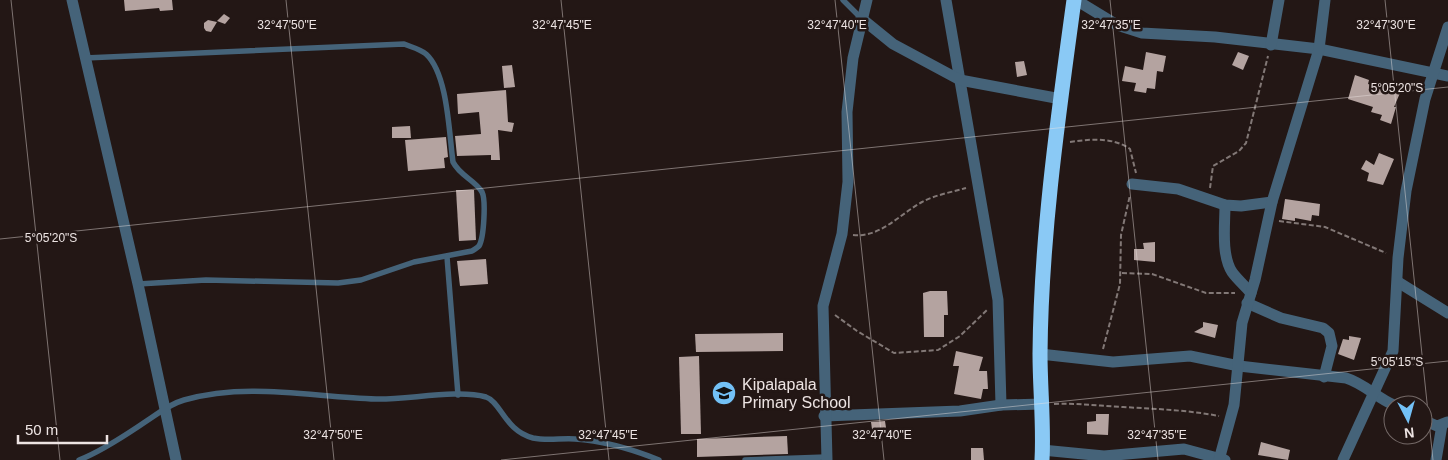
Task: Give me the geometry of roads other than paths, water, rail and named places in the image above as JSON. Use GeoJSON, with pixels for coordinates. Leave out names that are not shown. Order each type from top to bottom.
{"type":"FeatureCollection","features":[{"type":"Feature","properties":{"kind":"highway"},"geometry":{"type":"LineString","coordinates":[[1042,455],[1040,354],[1046,255],[1061,99],[1075,0]]}},
{"type":"Feature","properties":{"kind":"street"},"geometry":{"type":"LineString","coordinates":[[72,0],[138,284],[176,460]]}},
{"type":"Feature","properties":{"kind":"street"},"geometry":{"type":"LineString","coordinates":[[826,458],[823,306],[842,234],[848,182],[847,112],[853,58],[861,18],[867,0]]}},
{"type":"Feature","properties":{"kind":"street"},"geometry":{"type":"LineString","coordinates":[[946,0],[998,300],[1001,405]]}},
{"type":"Feature","properties":{"kind":"street"},"geometry":{"type":"LineString","coordinates":[[1075,0],[1118,25],[1142,33],[1215,37],[1271,45],[1319,49],[1448,76]]}},
{"type":"Feature","properties":{"kind":"street"},"geometry":{"type":"LineString","coordinates":[[1271,45],[1279,0]]}},
{"type":"Feature","properties":{"kind":"street"},"geometry":{"type":"LineString","coordinates":[[1042,455],[1104,458],[1184,449],[1221,460],[1231,419],[1239,366],[1242,323],[1272,202],[1319,49],[1325,0]]}},
{"type":"Feature","properties":{"kind":"street"},"geometry":{"type":"LineString","coordinates":[[861,18],[893,44],[960,80],[1061,99]]}},
{"type":"Feature","properties":{"kind":"street"},"geometry":{"type":"LineString","coordinates":[[1343,460],[1393,352],[1398,258],[1413,149],[1425,99],[1435,73],[1448,27]]}},
{"type":"Feature","properties":{"kind":"street"},"geometry":{"type":"LineString","coordinates":[[1132,184],[1178,189],[1225,205],[1241,206],[1272,202]]}},
{"type":"Feature","properties":{"kind":"street"},"geometry":{"type":"LineString","coordinates":[[1225,205],[1226,243],[1232,272],[1249,298],[1281,318],[1323,328],[1330,333],[1332,346],[1324,377]]}},
{"type":"Feature","properties":{"kind":"street"},"geometry":{"type":"LineString","coordinates":[[1398,282],[1448,313]]}},
{"type":"Feature","properties":{"kind":"street"},"geometry":{"type":"LineString","coordinates":[[1040,354],[1075,356],[1100,361],[1136,361],[1190,356],[1239,366],[1346,378],[1360,383],[1383,398]]}},
{"type":"Feature","properties":{"kind":"street"},"geometry":{"type":"LineString","coordinates":[[824,416],[960,411],[1001,405],[1042,404]]}},
{"type":"Feature","properties":{"kind":"street"},"geometry":{"type":"LineString","coordinates":[[1433,424],[1437,426],[1445,423]]}},
{"type":"Feature","properties":{"kind":"street"},"geometry":{"type":"LineString","coordinates":[[1436,460],[1445,423]]}},
{"type":"Feature","properties":{"kind":"lane"},"geometry":{"type":"LineString","coordinates":[[843,0],[861,18]]}},
{"type":"Feature","properties":{"kind":"lane"},"geometry":{"type":"LineString","coordinates":[[84,58],[404,44],[426,54],[435,69],[443,89],[453,162],[457,170],[476,185],[483,194],[482,235],[479,246],[472,251],[414,262],[361,280],[338,284],[206,280],[138,284]]}},
{"type":"Feature","properties":{"kind":"lane"},"geometry":{"type":"LineString","coordinates":[[447,257],[458,395]]}},
{"type":"Feature","properties":{"kind":"lane"},"geometry":{"type":"LineString","coordinates":[[79,460],[149,420],[165,408],[182,400],[204,395],[254,390],[378,399],[458,395],[486,398],[493,402],[510,425],[521,434],[534,438],[589,440],[628,448],[659,460]]}},
{"type":"Feature","properties":{"kind":"lane"},"geometry":{"type":"LineString","coordinates":[[745,460],[826,458]]}},
{"type":"Feature","properties":{"kind":"place","name":"Kipalapala Primary School"},"geometry":{"type":"Point","coordinates":[724,393]}}]}
